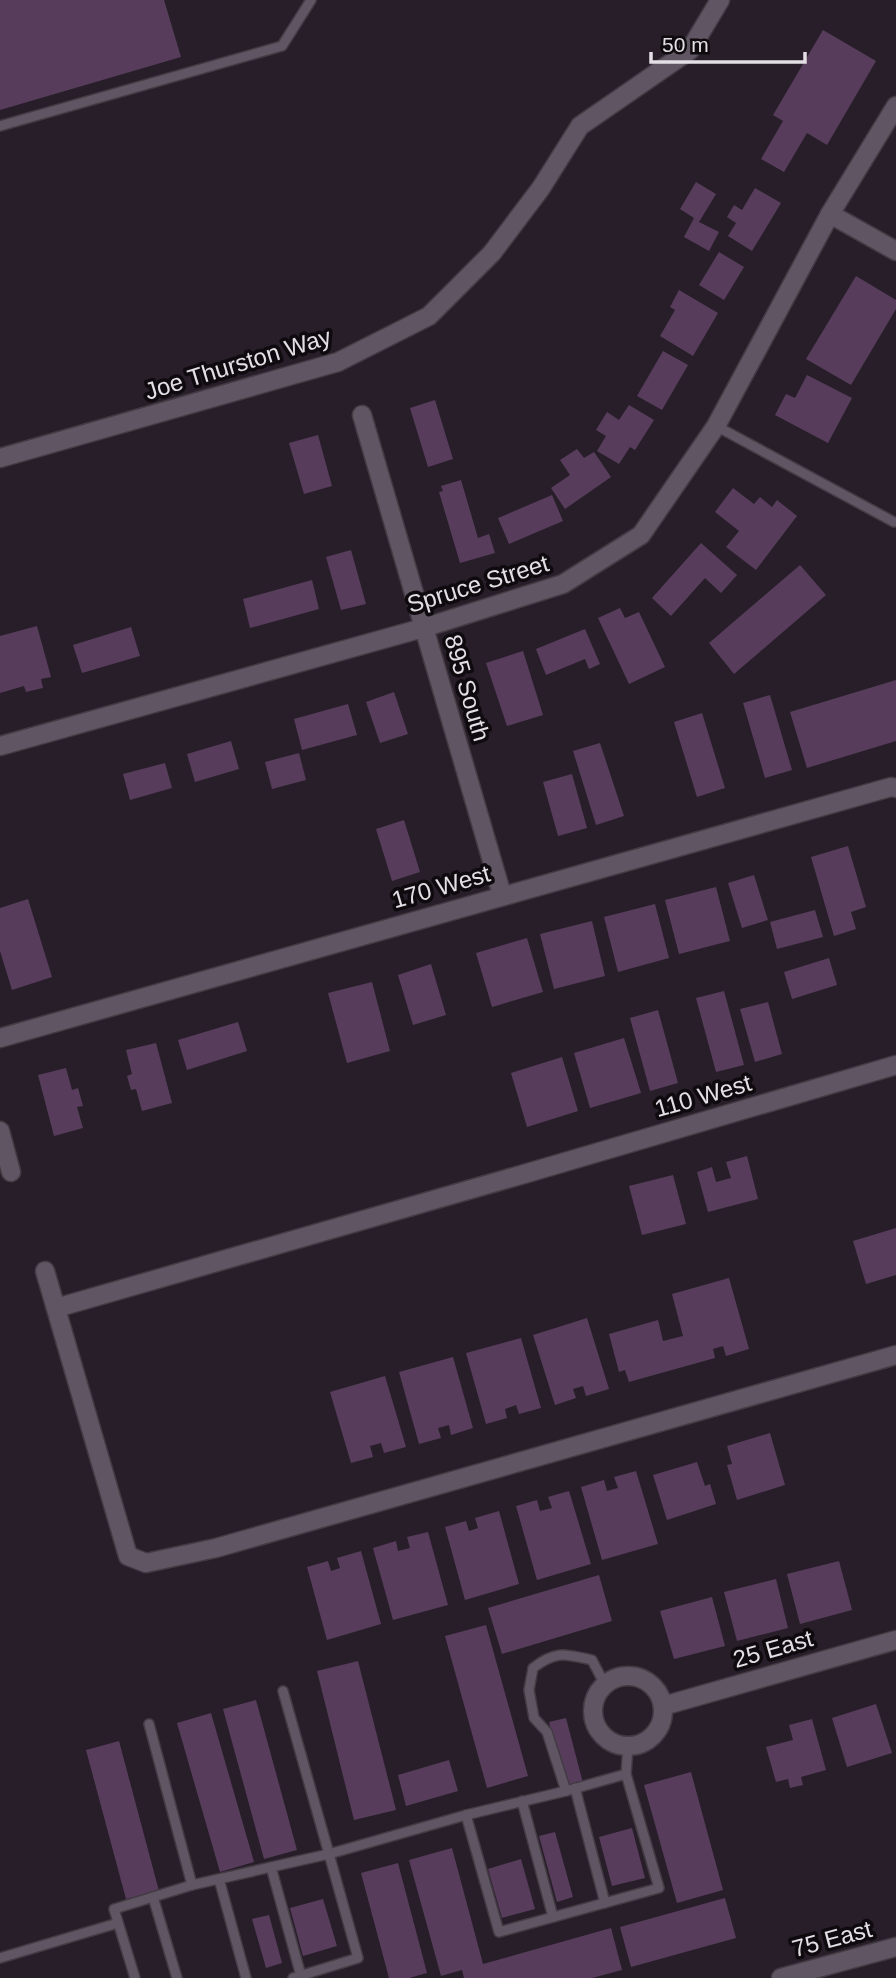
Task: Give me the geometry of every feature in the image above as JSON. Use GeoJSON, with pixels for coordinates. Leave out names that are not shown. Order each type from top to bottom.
{"type":"FeatureCollection","features":[{"type":"Feature","properties":{"kind":"street","name":"Joe Thurston Way"},"geometry":{"type":"LineString","coordinates":[[0,458],[338,362],[429,316],[492,253],[541,188],[580,125],[690,50],[720,0]]}},
{"type":"Feature","properties":{"kind":"street","name":"Spruce Street"},"geometry":{"type":"LineString","coordinates":[[0,746],[424,628],[563,584],[641,535],[716,426],[830,214],[896,106]]}},
{"type":"Feature","properties":{"kind":"street"},"geometry":{"type":"LineString","coordinates":[[830,214],[896,251]]}},
{"type":"Feature","properties":{"kind":"street","name":"895 South"},"geometry":{"type":"LineString","coordinates":[[362,415],[502,895]]}},
{"type":"Feature","properties":{"kind":"street","name":"170 West"},"geometry":{"type":"LineString","coordinates":[[0,1038],[502,895],[891,787],[896,788]]}},
{"type":"Feature","properties":{"kind":"street","name":"110 West"},"geometry":{"type":"LineString","coordinates":[[56,1308],[896,1065]]}},
{"type":"Feature","properties":{"kind":"street"},"geometry":{"type":"LineString","coordinates":[[0,1131],[12,1172]]}},
{"type":"Feature","properties":{"kind":"street"},"geometry":{"type":"LineString","coordinates":[[45,1271],[128,1556],[146,1563],[170,1560],[243,1541],[896,1355]]}},
{"type":"Feature","properties":{"kind":"street","name":"25 East"},"geometry":{"type":"LineString","coordinates":[[663,1706],[896,1640]]}},
{"type":"Feature","properties":{"kind":"street"},"geometry":{"type":"LineString","coordinates":[[624,1676],[645,1680],[654,1687],[663,1706],[659,1730],[640,1745],[616,1745],[605,1738],[593,1718],[597,1694],[605,1685],[624,1676]]}},
{"type":"Feature","properties":{"kind":"street","name":"75 East"},"geometry":{"type":"LineString","coordinates":[[781,1978],[896,1947]]}},
{"type":"Feature","properties":{"kind":"lane"},"geometry":{"type":"LineString","coordinates":[[0,126],[282,46],[311,0]]}},
{"type":"Feature","properties":{"kind":"lane"},"geometry":{"type":"LineString","coordinates":[[716,426],[894,522]]}},
{"type":"Feature","properties":{"kind":"lane"},"geometry":{"type":"LineString","coordinates":[[605,1685],[592,1660],[570,1655],[549,1656],[533,1668],[529,1690],[534,1718],[547,1732],[571,1789],[605,1903]]}},
{"type":"Feature","properties":{"kind":"lane"},"geometry":{"type":"LineString","coordinates":[[271,1867],[297,1977],[358,1958],[283,1691]]}},
{"type":"Feature","properties":{"kind":"lane"},"geometry":{"type":"LineString","coordinates":[[149,1724],[192,1885]]}},
{"type":"Feature","properties":{"kind":"lane"},"geometry":{"type":"LineString","coordinates":[[466,1815],[499,1932],[659,1888],[626,1774],[628,1747]]}},
{"type":"Feature","properties":{"kind":"lane"},"geometry":{"type":"LineString","coordinates":[[135,1978],[114,1909],[192,1885],[329,1854],[626,1774]]}},
{"type":"Feature","properties":{"kind":"lane"},"geometry":{"type":"LineString","coordinates":[[522,1801],[553,1917]]}},
{"type":"Feature","properties":{"kind":"lane"},"geometry":{"type":"LineString","coordinates":[[219,1879],[246,1978]]}},
{"type":"Feature","properties":{"kind":"lane"},"geometry":{"type":"LineString","coordinates":[[153,1897],[177,1978]]}},
{"type":"Feature","properties":{"kind":"lane"},"geometry":{"type":"LineString","coordinates":[[0,1958],[118,1923]]}},
{"type":"Feature","properties":{"kind":"building"},"geometry":{"type":"Polygon","coordinates":[[[0,0],[164,0],[181,57],[0,110],[0,0]]]}},
{"type":"Feature","properties":{"kind":"building"},"geometry":{"type":"Polygon","coordinates":[[[823,30],[876,61],[827,145],[807,133],[784,172],[761,159],[783,121],[773,115],[823,30]]]}},
{"type":"Feature","properties":{"kind":"building"},"geometry":{"type":"Polygon","coordinates":[[[696,182],[716,194],[699,222],[719,232],[709,251],[684,237],[694,218],[680,209],[696,182]]]}},
{"type":"Feature","properties":{"kind":"building"},"geometry":{"type":"Polygon","coordinates":[[[755,188],[781,203],[752,251],[728,236],[736,223],[727,217],[734,205],[742,210],[755,188]]]}},
{"type":"Feature","properties":{"kind":"building"},"geometry":{"type":"Polygon","coordinates":[[[719,252],[744,267],[724,300],[699,285],[719,252]]]}},
{"type":"Feature","properties":{"kind":"building"},"geometry":{"type":"Polygon","coordinates":[[[856,276],[896,300],[896,309],[851,385],[806,359],[856,276]]]}},
{"type":"Feature","properties":{"kind":"building"},"geometry":{"type":"Polygon","coordinates":[[[679,290],[718,313],[693,356],[660,336],[675,310],[670,307],[679,290]]]}},
{"type":"Feature","properties":{"kind":"building"},"geometry":{"type":"Polygon","coordinates":[[[663,351],[688,365],[662,410],[637,396],[663,351]]]}},
{"type":"Feature","properties":{"kind":"building"},"geometry":{"type":"Polygon","coordinates":[[[807,375],[852,398],[828,443],[775,415],[786,394],[795,398],[807,375]]]}},
{"type":"Feature","properties":{"kind":"building"},"geometry":{"type":"Polygon","coordinates":[[[435,400],[453,459],[428,467],[410,408],[435,400]]]}},
{"type":"Feature","properties":{"kind":"building"},"geometry":{"type":"Polygon","coordinates":[[[629,405],[654,420],[635,450],[630,447],[619,464],[597,451],[606,436],[596,430],[607,412],[619,420],[629,405]]]}},
{"type":"Feature","properties":{"kind":"building"},"geometry":{"type":"Polygon","coordinates":[[[318,435],[332,486],[304,494],[289,443],[318,435]]]}},
{"type":"Feature","properties":{"kind":"building"},"geometry":{"type":"Polygon","coordinates":[[[577,449],[584,458],[594,452],[611,477],[565,509],[551,488],[570,475],[560,460],[577,449]]]}},
{"type":"Feature","properties":{"kind":"building"},"geometry":{"type":"Polygon","coordinates":[[[461,480],[478,538],[489,534],[495,553],[460,563],[439,492],[443,491],[441,486],[461,480]]]}},
{"type":"Feature","properties":{"kind":"building"},"geometry":{"type":"Polygon","coordinates":[[[733,488],[754,504],[760,497],[772,507],[777,500],[797,516],[756,570],[726,547],[739,531],[715,512],[733,488]]]}},
{"type":"Feature","properties":{"kind":"building"},"geometry":{"type":"Polygon","coordinates":[[[552,495],[563,521],[509,544],[498,518],[552,495]]]}},
{"type":"Feature","properties":{"kind":"building"},"geometry":{"type":"Polygon","coordinates":[[[701,543],[737,575],[721,593],[705,578],[671,616],[652,598],[701,543]]]}},
{"type":"Feature","properties":{"kind":"building"},"geometry":{"type":"Polygon","coordinates":[[[351,550],[366,604],[341,610],[326,557],[351,550]]]}},
{"type":"Feature","properties":{"kind":"building"},"geometry":{"type":"Polygon","coordinates":[[[800,565],[826,595],[734,674],[709,643],[800,565]]]}},
{"type":"Feature","properties":{"kind":"building"},"geometry":{"type":"Polygon","coordinates":[[[312,580],[319,609],[250,628],[243,599],[312,580]]]}},
{"type":"Feature","properties":{"kind":"building"},"geometry":{"type":"Polygon","coordinates":[[[620,608],[625,618],[639,612],[665,667],[629,684],[598,618],[620,608]]]}},
{"type":"Feature","properties":{"kind":"building"},"geometry":{"type":"Polygon","coordinates":[[[37,626],[51,677],[41,679],[43,688],[26,692],[24,686],[0,693],[0,636],[37,626]]]}},
{"type":"Feature","properties":{"kind":"building"},"geometry":{"type":"Polygon","coordinates":[[[131,627],[140,656],[82,673],[73,645],[131,627]]]}},
{"type":"Feature","properties":{"kind":"building"},"geometry":{"type":"Polygon","coordinates":[[[585,629],[600,664],[589,669],[585,659],[546,675],[536,649],[585,629]]]}},
{"type":"Feature","properties":{"kind":"building"},"geometry":{"type":"Polygon","coordinates":[[[523,651],[543,715],[507,726],[486,663],[523,651]]]}},
{"type":"Feature","properties":{"kind":"building"},"geometry":{"type":"Polygon","coordinates":[[[896,680],[896,741],[807,768],[790,712],[896,680]]]}},
{"type":"Feature","properties":{"kind":"building"},"geometry":{"type":"Polygon","coordinates":[[[394,692],[408,734],[380,743],[366,702],[394,692]]]}},
{"type":"Feature","properties":{"kind":"building"},"geometry":{"type":"Polygon","coordinates":[[[770,695],[792,770],[765,778],[743,703],[770,695]]]}},
{"type":"Feature","properties":{"kind":"building"},"geometry":{"type":"Polygon","coordinates":[[[348,704],[357,735],[302,750],[294,719],[348,704]]]}},
{"type":"Feature","properties":{"kind":"building"},"geometry":{"type":"Polygon","coordinates":[[[702,713],[725,788],[697,797],[674,722],[702,713]]]}},
{"type":"Feature","properties":{"kind":"building"},"geometry":{"type":"Polygon","coordinates":[[[231,741],[239,769],[195,782],[187,754],[231,741]]]}},
{"type":"Feature","properties":{"kind":"building"},"geometry":{"type":"Polygon","coordinates":[[[600,743],[624,816],[596,825],[573,751],[600,743]]]}},
{"type":"Feature","properties":{"kind":"building"},"geometry":{"type":"Polygon","coordinates":[[[299,753],[306,780],[272,789],[265,762],[299,753]]]}},
{"type":"Feature","properties":{"kind":"building"},"geometry":{"type":"Polygon","coordinates":[[[165,763],[172,788],[130,800],[123,774],[165,763]]]}},
{"type":"Feature","properties":{"kind":"building"},"geometry":{"type":"Polygon","coordinates":[[[572,774],[587,828],[558,836],[543,782],[572,774]]]}},
{"type":"Feature","properties":{"kind":"building"},"geometry":{"type":"Polygon","coordinates":[[[404,820],[420,872],[392,881],[376,829],[404,820]]]}},
{"type":"Feature","properties":{"kind":"building"},"geometry":{"type":"Polygon","coordinates":[[[848,846],[866,907],[851,912],[856,929],[834,936],[811,857],[848,846]]]}},
{"type":"Feature","properties":{"kind":"building"},"geometry":{"type":"Polygon","coordinates":[[[754,875],[768,920],[742,928],[728,883],[754,875]]]}},
{"type":"Feature","properties":{"kind":"building"},"geometry":{"type":"Polygon","coordinates":[[[716,887],[730,941],[679,954],[665,900],[716,887]]]}},
{"type":"Feature","properties":{"kind":"building"},"geometry":{"type":"Polygon","coordinates":[[[28,899],[52,977],[12,990],[0,951],[0,908],[28,899]]]}},
{"type":"Feature","properties":{"kind":"building"},"geometry":{"type":"Polygon","coordinates":[[[655,904],[669,958],[618,972],[604,917],[655,904]]]}},
{"type":"Feature","properties":{"kind":"building"},"geometry":{"type":"Polygon","coordinates":[[[815,910],[823,937],[777,949],[770,922],[815,910]]]}},
{"type":"Feature","properties":{"kind":"building"},"geometry":{"type":"Polygon","coordinates":[[[592,921],[605,976],[554,989],[540,934],[592,921]]]}},
{"type":"Feature","properties":{"kind":"building"},"geometry":{"type":"Polygon","coordinates":[[[527,938],[543,992],[492,1007],[476,953],[527,938]]]}},
{"type":"Feature","properties":{"kind":"building"},"geometry":{"type":"Polygon","coordinates":[[[829,958],[837,985],[792,999],[784,972],[829,958]]]}},
{"type":"Feature","properties":{"kind":"building"},"geometry":{"type":"Polygon","coordinates":[[[431,964],[446,1015],[413,1025],[398,975],[431,964]]]}},
{"type":"Feature","properties":{"kind":"building"},"geometry":{"type":"Polygon","coordinates":[[[372,982],[390,1051],[347,1063],[328,993],[372,982]]]}},
{"type":"Feature","properties":{"kind":"building"},"geometry":{"type":"Polygon","coordinates":[[[724,991],[744,1065],[716,1072],[696,998],[724,991]]]}},
{"type":"Feature","properties":{"kind":"building"},"geometry":{"type":"Polygon","coordinates":[[[768,1002],[782,1054],[755,1062],[740,1009],[768,1002]]]}},
{"type":"Feature","properties":{"kind":"building"},"geometry":{"type":"Polygon","coordinates":[[[658,1010],[678,1083],[650,1091],[630,1018],[658,1010]]]}},
{"type":"Feature","properties":{"kind":"building"},"geometry":{"type":"Polygon","coordinates":[[[238,1022],[247,1051],[187,1070],[178,1040],[238,1022]]]}},
{"type":"Feature","properties":{"kind":"building"},"geometry":{"type":"Polygon","coordinates":[[[624,1038],[641,1093],[590,1108],[574,1053],[624,1038]]]}},
{"type":"Feature","properties":{"kind":"building"},"geometry":{"type":"Polygon","coordinates":[[[156,1043],[172,1103],[142,1111],[136,1089],[131,1090],[127,1076],[132,1074],[126,1050],[156,1043]]]}},
{"type":"Feature","properties":{"kind":"building"},"geometry":{"type":"Polygon","coordinates":[[[562,1057],[578,1111],[527,1127],[511,1073],[562,1057]]]}},
{"type":"Feature","properties":{"kind":"building"},"geometry":{"type":"Polygon","coordinates":[[[66,1068],[72,1090],[78,1088],[83,1106],[77,1107],[83,1128],[54,1136],[38,1075],[66,1068]]]}},
{"type":"Feature","properties":{"kind":"building"},"geometry":{"type":"Polygon","coordinates":[[[747,1156],[758,1199],[708,1212],[697,1172],[712,1167],[716,1182],[731,1178],[726,1162],[747,1156]]]}},
{"type":"Feature","properties":{"kind":"building"},"geometry":{"type":"Polygon","coordinates":[[[673,1175],[686,1224],[642,1235],[629,1186],[673,1175]]]}},
{"type":"Feature","properties":{"kind":"building"},"geometry":{"type":"Polygon","coordinates":[[[896,1228],[896,1275],[866,1284],[853,1241],[896,1228]]]}},
{"type":"Feature","properties":{"kind":"building"},"geometry":{"type":"Polygon","coordinates":[[[729,1278],[749,1349],[726,1356],[723,1346],[713,1349],[715,1358],[629,1382],[625,1370],[619,1372],[609,1334],[658,1320],[663,1341],[683,1336],[672,1294],[729,1278]]]}},
{"type":"Feature","properties":{"kind":"building"},"geometry":{"type":"Polygon","coordinates":[[[587,1318],[609,1389],[586,1396],[583,1386],[573,1389],[576,1398],[555,1405],[533,1335],[587,1318]]]}},
{"type":"Feature","properties":{"kind":"building"},"geometry":{"type":"Polygon","coordinates":[[[521,1338],[541,1408],[519,1414],[516,1405],[505,1409],[507,1418],[486,1424],[466,1353],[521,1338]]]}},
{"type":"Feature","properties":{"kind":"building"},"geometry":{"type":"Polygon","coordinates":[[[453,1357],[473,1428],[451,1435],[449,1425],[438,1428],[441,1438],[419,1444],[399,1372],[453,1357]]]}},
{"type":"Feature","properties":{"kind":"building"},"geometry":{"type":"Polygon","coordinates":[[[385,1376],[406,1447],[384,1453],[381,1443],[370,1446],[373,1457],[351,1463],[330,1392],[385,1376]]]}},
{"type":"Feature","properties":{"kind":"building"},"geometry":{"type":"Polygon","coordinates":[[[770,1433],[785,1485],[737,1500],[727,1465],[732,1464],[727,1446],[770,1433]]]}},
{"type":"Feature","properties":{"kind":"building"},"geometry":{"type":"Polygon","coordinates":[[[697,1462],[705,1486],[710,1484],[716,1504],[667,1520],[653,1475],[697,1462]]]}},
{"type":"Feature","properties":{"kind":"building"},"geometry":{"type":"Polygon","coordinates":[[[636,1471],[658,1544],[602,1560],[581,1487],[604,1480],[607,1491],[618,1488],[614,1477],[636,1471]]]}},
{"type":"Feature","properties":{"kind":"building"},"geometry":{"type":"Polygon","coordinates":[[[569,1491],[591,1564],[537,1580],[516,1506],[537,1500],[540,1511],[552,1508],[548,1497],[569,1491]]]}},
{"type":"Feature","properties":{"kind":"building"},"geometry":{"type":"Polygon","coordinates":[[[499,1511],[519,1584],[465,1600],[445,1527],[466,1521],[469,1531],[478,1528],[475,1518],[499,1511]]]}},
{"type":"Feature","properties":{"kind":"building"},"geometry":{"type":"Polygon","coordinates":[[[428,1532],[448,1605],[393,1620],[373,1548],[396,1541],[398,1551],[410,1548],[407,1537],[428,1532]]]}},
{"type":"Feature","properties":{"kind":"building"},"geometry":{"type":"Polygon","coordinates":[[[361,1551],[381,1624],[327,1640],[307,1567],[328,1561],[331,1571],[340,1568],[337,1558],[361,1551]]]}},
{"type":"Feature","properties":{"kind":"building"},"geometry":{"type":"Polygon","coordinates":[[[839,1561],[852,1610],[800,1624],[787,1574],[839,1561]]]}},
{"type":"Feature","properties":{"kind":"building"},"geometry":{"type":"Polygon","coordinates":[[[599,1575],[612,1621],[502,1654],[488,1608],[599,1575]]]}},
{"type":"Feature","properties":{"kind":"building"},"geometry":{"type":"Polygon","coordinates":[[[776,1579],[788,1628],[737,1641],[724,1592],[776,1579]]]}},
{"type":"Feature","properties":{"kind":"building"},"geometry":{"type":"Polygon","coordinates":[[[712,1597],[725,1646],[674,1659],[660,1611],[712,1597]]]}},
{"type":"Feature","properties":{"kind":"building"},"geometry":{"type":"Polygon","coordinates":[[[486,1625],[528,1776],[487,1788],[445,1636],[486,1625]]]}},
{"type":"Feature","properties":{"kind":"building"},"geometry":{"type":"Polygon","coordinates":[[[358,1661],[396,1810],[354,1820],[317,1671],[358,1661]]]}},
{"type":"Feature","properties":{"kind":"building"},"geometry":{"type":"Polygon","coordinates":[[[256,1700],[297,1850],[264,1859],[223,1709],[256,1700]]]}},
{"type":"Feature","properties":{"kind":"building"},"geometry":{"type":"Polygon","coordinates":[[[876,1704],[892,1753],[847,1767],[832,1718],[876,1704]]]}},
{"type":"Feature","properties":{"kind":"building"},"geometry":{"type":"Polygon","coordinates":[[[211,1713],[254,1862],[220,1872],[177,1723],[211,1713]]]}},
{"type":"Feature","properties":{"kind":"building"},"geometry":{"type":"Polygon","coordinates":[[[566,1718],[583,1783],[566,1788],[549,1722],[566,1718]]]}},
{"type":"Feature","properties":{"kind":"building"},"geometry":{"type":"Polygon","coordinates":[[[812,1719],[826,1770],[801,1777],[803,1785],[790,1788],[788,1779],[776,1782],[766,1747],[793,1740],[789,1725],[812,1719]]]}},
{"type":"Feature","properties":{"kind":"building"},"geometry":{"type":"Polygon","coordinates":[[[119,1741],[159,1891],[126,1899],[86,1750],[119,1741]]]}},
{"type":"Feature","properties":{"kind":"building"},"geometry":{"type":"Polygon","coordinates":[[[449,1760],[458,1791],[406,1806],[398,1775],[449,1760]]]}},
{"type":"Feature","properties":{"kind":"building"},"geometry":{"type":"Polygon","coordinates":[[[691,1772],[723,1890],[677,1903],[644,1785],[691,1772]]]}},
{"type":"Feature","properties":{"kind":"building"},"geometry":{"type":"Polygon","coordinates":[[[632,1828],[645,1878],[612,1886],[599,1837],[632,1828]]]}},
{"type":"Feature","properties":{"kind":"building"},"geometry":{"type":"Polygon","coordinates":[[[555,1832],[573,1897],[557,1902],[539,1836],[555,1832]]]}},
{"type":"Feature","properties":{"kind":"building"},"geometry":{"type":"Polygon","coordinates":[[[452,1848],[483,1964],[611,1928],[622,1970],[592,1978],[464,1978],[462,1970],[441,1976],[409,1860],[452,1848]]]}},
{"type":"Feature","properties":{"kind":"building"},"geometry":{"type":"Polygon","coordinates":[[[521,1859],[535,1909],[502,1918],[488,1869],[521,1859]]]}},
{"type":"Feature","properties":{"kind":"building"},"geometry":{"type":"Polygon","coordinates":[[[398,1863],[427,1973],[409,1978],[389,1978],[361,1873],[398,1863]]]}},
{"type":"Feature","properties":{"kind":"building"},"geometry":{"type":"Polygon","coordinates":[[[725,1898],[736,1938],[631,1967],[620,1927],[725,1898]]]}},
{"type":"Feature","properties":{"kind":"building"},"geometry":{"type":"Polygon","coordinates":[[[323,1899],[337,1946],[303,1956],[290,1908],[323,1899]]]}},
{"type":"Feature","properties":{"kind":"building"},"geometry":{"type":"Polygon","coordinates":[[[269,1915],[282,1963],[266,1968],[252,1919],[269,1915]]]}}]}
